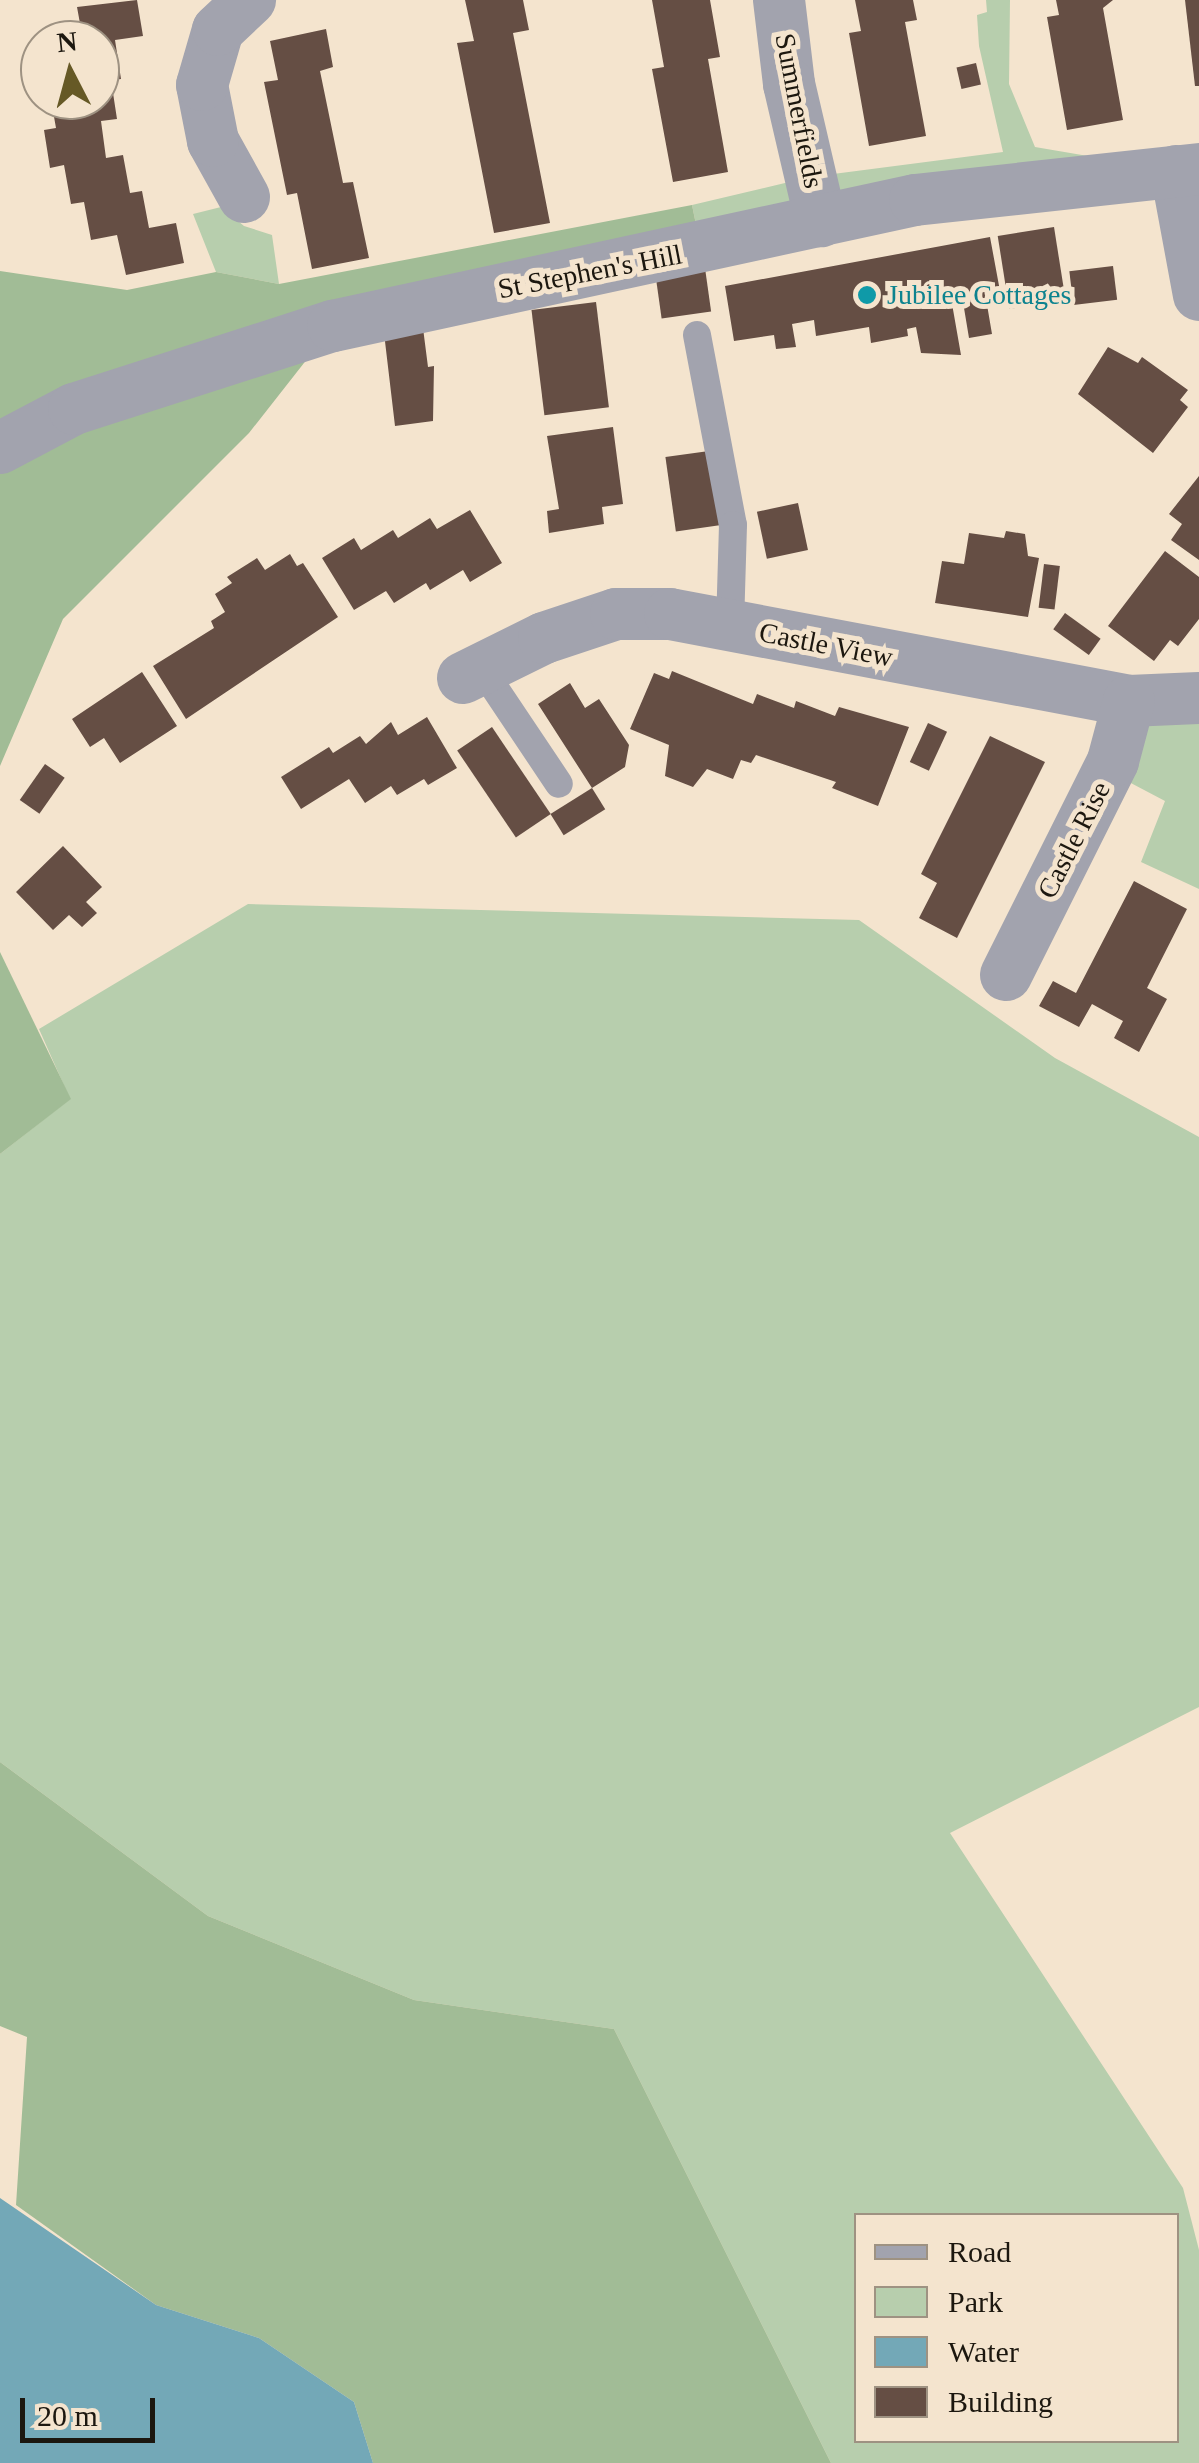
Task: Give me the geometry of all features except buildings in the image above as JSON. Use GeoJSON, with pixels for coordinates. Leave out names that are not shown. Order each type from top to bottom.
{"type":"FeatureCollection","features":[{"type":"Feature","properties":{"kind":"street"},"geometry":{"type":"LineString","coordinates":[[244,198],[213,140],[202,86],[218,30],[250,0]]}},
{"type":"Feature","properties":{"kind":"street","name":"Summerfields"},"geometry":{"type":"LineString","coordinates":[[779,0],[789,84],[821,222]]}},
{"type":"Feature","properties":{"kind":"street"},"geometry":{"type":"LineString","coordinates":[[1187,170],[1199,295]]}},
{"type":"Feature","properties":{"kind":"street","name":"St Stephen's Hill"},"geometry":{"type":"LineString","coordinates":[[0,448],[74,409],[246,349],[916,200],[1187,170]]}},
{"type":"Feature","properties":{"kind":"street","name":"Castle View"},"geometry":{"type":"LineString","coordinates":[[472,674],[616,614],[670,614],[1129,701],[1199,698]]}},
{"type":"Feature","properties":{"kind":"street","name":"Castle Rise"},"geometry":{"type":"LineString","coordinates":[[1006,975],[1113,761],[1129,701]]}},
{"type":"Feature","properties":{"kind":"lane"},"geometry":{"type":"LineString","coordinates":[[697,335],[734,525],[730,626]]}},
{"type":"Feature","properties":{"kind":"lane"},"geometry":{"type":"LineString","coordinates":[[472,674],[559,784]]}},
{"type":"Feature","properties":{"kind":"green space"},"geometry":{"type":"Polygon","coordinates":[[[986,0],[1010,0],[1009,84],[1035,147],[1176,171],[701,249],[692,205],[810,177],[1003,152],[979,46],[977,15],[987,12],[986,0]]]}},
{"type":"Feature","properties":{"kind":"green space"},"geometry":{"type":"Polygon","coordinates":[[[692,205],[701,249],[333,326],[249,433],[63,619],[0,766],[0,271],[127,290],[216,272],[279,284],[692,205]]]}},
{"type":"Feature","properties":{"kind":"green space"},"geometry":{"type":"Polygon","coordinates":[[[221,207],[244,226],[272,235],[279,284],[216,272],[193,214],[221,207]]]}},
{"type":"Feature","properties":{"kind":"green space"},"geometry":{"type":"Polygon","coordinates":[[[1199,698],[1199,889],[1141,862],[1165,801],[1108,771],[1129,701],[1199,698]]]}},
{"type":"Feature","properties":{"kind":"green space"},"geometry":{"type":"Polygon","coordinates":[[[248,904],[859,920],[1055,1058],[1199,1137],[1199,1707],[950,1833],[1183,2188],[1199,2250],[1199,2463],[831,2463],[614,2029],[414,2000],[208,1916],[0,1762],[0,1154],[70,1099],[39,1029],[248,904]]]}},
{"type":"Feature","properties":{"kind":"green space"},"geometry":{"type":"Polygon","coordinates":[[[0,952],[71,1099],[0,1154],[0,952]]]}},
{"type":"Feature","properties":{"kind":"green space"},"geometry":{"type":"Polygon","coordinates":[[[0,1762],[208,1916],[414,2000],[614,2029],[831,2463],[373,2463],[354,2402],[259,2338],[156,2305],[16,2205],[27,2037],[0,2026],[0,1762]]]}},
{"type":"Feature","properties":{"kind":"water"},"geometry":{"type":"Polygon","coordinates":[[[0,2198],[156,2305],[259,2338],[354,2402],[373,2463],[0,2463],[0,2198]]]}},
{"type":"Feature","properties":{"kind":"place","name":"Jubilee Cottages"},"geometry":{"type":"Point","coordinates":[867,295]}}]}
